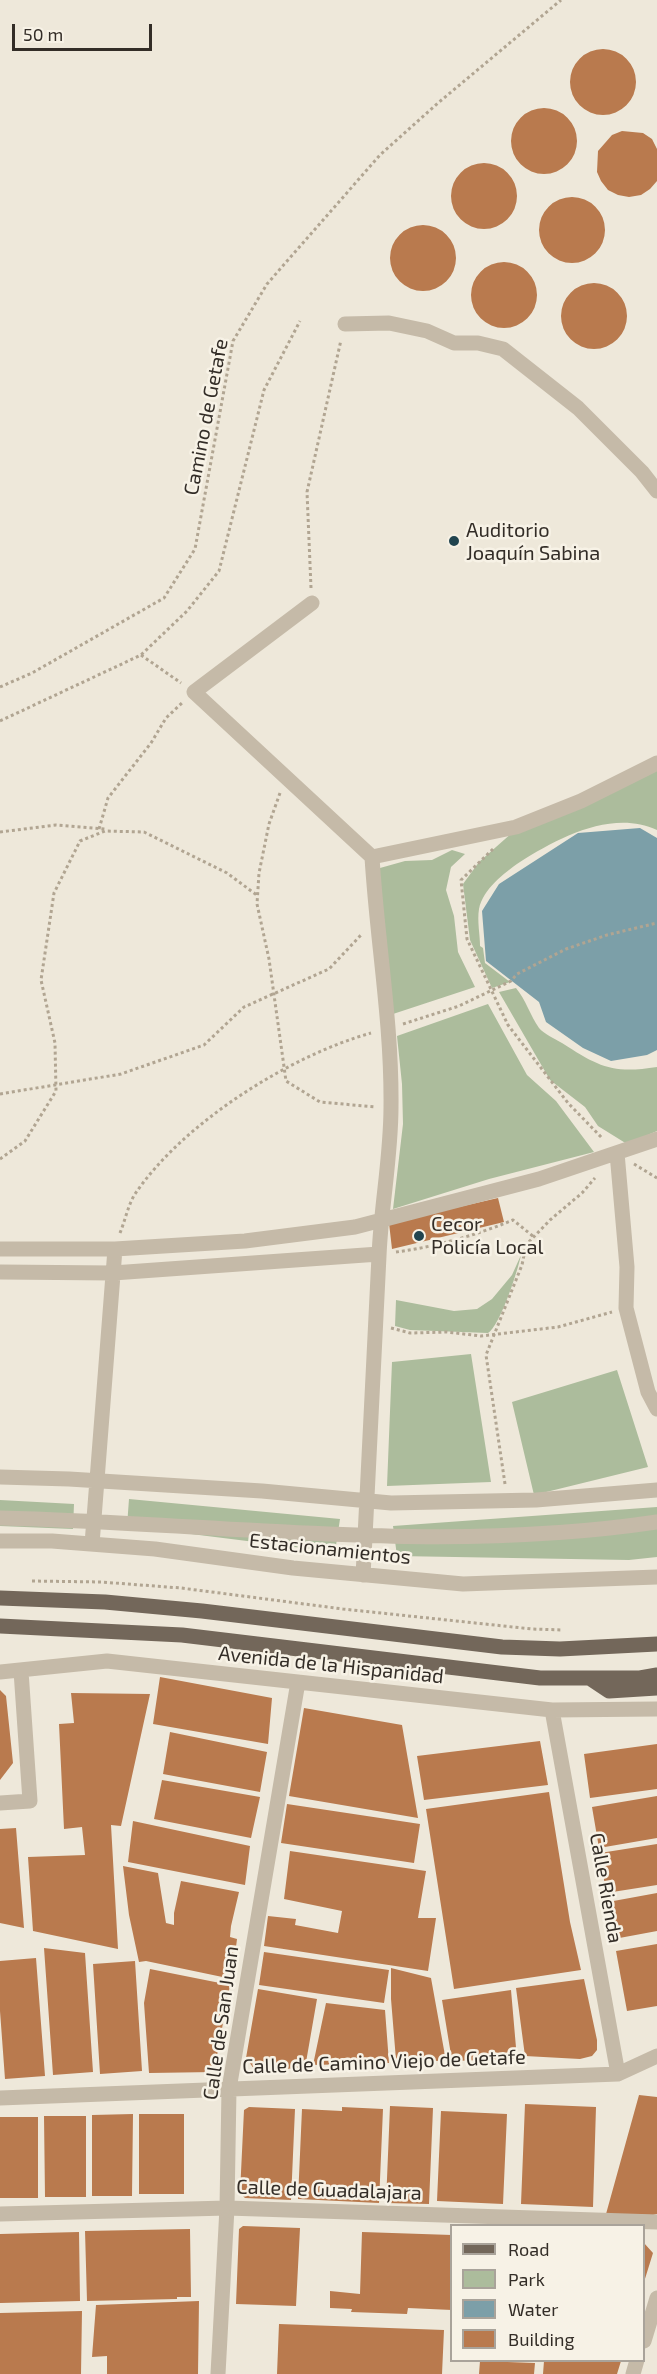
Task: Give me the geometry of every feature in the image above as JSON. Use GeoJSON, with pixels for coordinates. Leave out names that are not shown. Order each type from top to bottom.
{"type":"FeatureCollection","features":[{"type":"Feature","properties":{"kind":"main road","name":"Avenida de la Hispanidad"},"geometry":{"type":"LineString","coordinates":[[0,1598],[105,1602],[202,1611],[501,1647],[560,1649],[657,1644]]}},
{"type":"Feature","properties":{"kind":"main road","name":"Avenida de la Hispanidad"},"geometry":{"type":"LineString","coordinates":[[0,1626],[182,1635],[540,1678],[640,1678],[657,1675]]}},
{"type":"Feature","properties":{"kind":"main road"},"geometry":{"type":"LineString","coordinates":[[591,1679],[609,1691],[657,1688]]}},
{"type":"Feature","properties":{"kind":"street"},"geometry":{"type":"LineString","coordinates":[[345,324],[389,323],[427,331],[454,342],[478,343],[503,349],[578,408],[642,472],[657,491]]}},
{"type":"Feature","properties":{"kind":"street"},"geometry":{"type":"LineString","coordinates":[[312,603],[194,692],[372,857],[388,1029],[392,1109],[379,1254],[378,1324],[363,1575]]}},
{"type":"Feature","properties":{"kind":"street"},"geometry":{"type":"LineString","coordinates":[[372,857],[516,827],[580,801],[657,763]]}},
{"type":"Feature","properties":{"kind":"street"},"geometry":{"type":"LineString","coordinates":[[0,1250],[115,1249],[245,1241],[356,1227],[539,1179],[657,1139]]}},
{"type":"Feature","properties":{"kind":"street"},"geometry":{"type":"LineString","coordinates":[[617,1153],[627,1268],[626,1308],[648,1392],[657,1409]]}},
{"type":"Feature","properties":{"kind":"street"},"geometry":{"type":"LineString","coordinates":[[92,1544],[115,1249]]}},
{"type":"Feature","properties":{"kind":"street"},"geometry":{"type":"LineString","coordinates":[[0,1272],[113,1273],[379,1254]]}},
{"type":"Feature","properties":{"kind":"street"},"geometry":{"type":"LineString","coordinates":[[0,1477],[97,1480],[402,1503],[507,1501],[657,1490]]}},
{"type":"Feature","properties":{"kind":"street"},"geometry":{"type":"LineString","coordinates":[[0,1518],[93,1520],[365,1537],[494,1537],[657,1522]]}},
{"type":"Feature","properties":{"kind":"street","name":"Estacionamientos"},"geometry":{"type":"LineString","coordinates":[[0,1541],[155,1549],[293,1568],[463,1584],[657,1577]]}},
{"type":"Feature","properties":{"kind":"street","name":"Avenida de la Hispanidad"},"geometry":{"type":"LineString","coordinates":[[0,1672],[107,1661],[552,1710],[657,1709]]}},
{"type":"Feature","properties":{"kind":"street"},"geometry":{"type":"LineString","coordinates":[[0,1803],[30,1801],[21,1671]]}},
{"type":"Feature","properties":{"kind":"street","name":"Calle de San Juan"},"geometry":{"type":"LineString","coordinates":[[218,2374],[227,2208],[229,2089],[298,1682]]}},
{"type":"Feature","properties":{"kind":"street","name":"Calle Rienda"},"geometry":{"type":"LineString","coordinates":[[552,1710],[618,2073]]}},
{"type":"Feature","properties":{"kind":"street","name":"Calle de Camino Viejo de Getafe"},"geometry":{"type":"LineString","coordinates":[[0,2098],[618,2073],[657,2056]]}},
{"type":"Feature","properties":{"kind":"street","name":"Calle de Guadalajara"},"geometry":{"type":"LineString","coordinates":[[0,2214],[227,2208],[657,2222]]}},
{"type":"Feature","properties":{"kind":"street"},"geometry":{"type":"LineString","coordinates":[[645,2338],[657,2298]]}},
{"type":"Feature","properties":{"kind":"path","name":"Camino de Getafe"},"geometry":{"type":"LineString","coordinates":[[0,687],[32,673],[164,598],[195,549],[233,341],[267,284],[380,155],[561,0]]}},
{"type":"Feature","properties":{"kind":"path"},"geometry":{"type":"LineString","coordinates":[[0,721],[141,655],[187,611],[219,572],[264,390],[300,321]]}},
{"type":"Feature","properties":{"kind":"path"},"geometry":{"type":"LineString","coordinates":[[312,603],[307,492],[345,324]]}},
{"type":"Feature","properties":{"kind":"path"},"geometry":{"type":"LineString","coordinates":[[99,829],[108,798],[151,743],[166,718],[194,692],[141,655]]}},
{"type":"Feature","properties":{"kind":"path"},"geometry":{"type":"LineString","coordinates":[[286,777],[269,824],[259,873],[257,904],[269,959],[286,1081],[320,1102],[392,1109]]}},
{"type":"Feature","properties":{"kind":"path"},"geometry":{"type":"LineString","coordinates":[[0,832],[56,825],[131,832]]}},
{"type":"Feature","properties":{"kind":"path"},"geometry":{"type":"LineString","coordinates":[[0,1159],[25,1141],[56,1091],[55,1043],[41,980],[54,892],[80,841],[105,831],[144,832],[227,873],[258,896]]}},
{"type":"Feature","properties":{"kind":"path"},"geometry":{"type":"LineString","coordinates":[[494,848],[461,880],[467,939],[508,1025],[568,1102],[617,1153],[657,1178]]}},
{"type":"Feature","properties":{"kind":"path"},"geometry":{"type":"LineString","coordinates":[[0,1094],[121,1074],[204,1045],[243,1007],[329,969],[377,919]]}},
{"type":"Feature","properties":{"kind":"path"},"geometry":{"type":"LineString","coordinates":[[115,1249],[134,1196],[171,1150],[231,1102],[285,1069],[342,1041],[459,1006],[511,981],[517,974],[566,948],[607,934],[657,923]]}},
{"type":"Feature","properties":{"kind":"path"},"geometry":{"type":"LineString","coordinates":[[507,1501],[486,1355],[522,1264],[526,1245],[596,1177]]}},
{"type":"Feature","properties":{"kind":"path"},"geometry":{"type":"LineString","coordinates":[[379,1254],[448,1241],[513,1221],[534,1237]]}},
{"type":"Feature","properties":{"kind":"path"},"geometry":{"type":"LineString","coordinates":[[378,1324],[410,1333],[447,1332],[481,1336],[558,1327],[626,1308]]}},
{"type":"Feature","properties":{"kind":"path"},"geometry":{"type":"LineString","coordinates":[[22,1580],[101,1582],[181,1588],[343,1609],[570,1631]]}},
{"type":"Feature","properties":{"kind":"green space"},"geometry":{"type":"Polygon","coordinates":[[[657,766],[657,830],[640,824],[622,823],[586,829],[551,844],[520,862],[501,876],[490,888],[479,909],[480,946],[483,948],[485,963],[510,982],[492,988],[470,940],[463,884],[479,862],[513,832],[657,766]]]}},
{"type":"Feature","properties":{"kind":"green space"},"geometry":{"type":"Polygon","coordinates":[[[452,850],[465,854],[451,867],[446,890],[454,916],[458,952],[475,987],[393,1014],[374,891],[380,868],[405,861],[432,860],[452,850]]]}},
{"type":"Feature","properties":{"kind":"green space"},"geometry":{"type":"Polygon","coordinates":[[[516,988],[541,1030],[586,1058],[617,1069],[657,1067],[657,1131],[627,1144],[598,1126],[585,1107],[550,1080],[499,992],[516,988]]]}},
{"type":"Feature","properties":{"kind":"green space"},"geometry":{"type":"Polygon","coordinates":[[[488,1004],[527,1075],[556,1101],[594,1152],[489,1179],[393,1209],[403,1124],[397,1036],[488,1004]]]}},
{"type":"Feature","properties":{"kind":"green space"},"geometry":{"type":"Polygon","coordinates":[[[521,1255],[503,1309],[488,1333],[410,1330],[395,1326],[396,1300],[454,1311],[477,1309],[492,1299],[512,1275],[521,1255]]]}},
{"type":"Feature","properties":{"kind":"green space"},"geometry":{"type":"Polygon","coordinates":[[[471,1354],[491,1482],[387,1486],[392,1362],[471,1354]]]}},
{"type":"Feature","properties":{"kind":"green space"},"geometry":{"type":"Polygon","coordinates":[[[617,1370],[648,1467],[534,1495],[512,1402],[617,1370]]]}},
{"type":"Feature","properties":{"kind":"green space"},"geometry":{"type":"Polygon","coordinates":[[[129,1499],[340,1519],[335,1552],[127,1526],[129,1499]]]}},
{"type":"Feature","properties":{"kind":"green space"},"geometry":{"type":"Polygon","coordinates":[[[0,1500],[74,1504],[73,1529],[0,1526],[0,1500]]]}},
{"type":"Feature","properties":{"kind":"green space"},"geometry":{"type":"Polygon","coordinates":[[[657,1507],[657,1557],[629,1560],[397,1556],[393,1526],[657,1507]]]}},
{"type":"Feature","properties":{"kind":"water"},"geometry":{"type":"Polygon","coordinates":[[[640,828],[657,838],[657,1050],[647,1055],[611,1061],[583,1048],[546,1022],[539,1002],[486,961],[482,911],[499,884],[578,833],[640,828]]]}},
{"type":"Feature","properties":{"kind":"building"},"geometry":{"type":"Polygon","coordinates":[[[603,49],[616,52],[626,59],[633,69],[636,82],[633,95],[626,105],[616,112],[603,115],[590,112],[580,105],[573,95],[570,82],[573,69],[580,59],[590,52],[603,49]]]}},
{"type":"Feature","properties":{"kind":"building"},"geometry":{"type":"Polygon","coordinates":[[[544,108],[557,111],[567,118],[574,128],[577,141],[574,154],[567,164],[557,171],[544,174],[531,171],[521,164],[514,154],[511,141],[514,128],[521,118],[531,111],[544,108]]]}},
{"type":"Feature","properties":{"kind":"building"},"geometry":{"type":"Polygon","coordinates":[[[622,131],[643,133],[652,139],[657,149],[657,181],[641,195],[629,197],[608,190],[597,172],[598,151],[612,135],[622,131]]]}},
{"type":"Feature","properties":{"kind":"building"},"geometry":{"type":"Polygon","coordinates":[[[484,163],[497,166],[507,173],[514,183],[517,196],[514,209],[507,219],[497,226],[484,229],[471,226],[461,219],[454,209],[451,196],[454,183],[461,173],[471,166],[484,163]]]}},
{"type":"Feature","properties":{"kind":"building"},"geometry":{"type":"Polygon","coordinates":[[[572,197],[585,200],[595,207],[602,217],[605,230],[602,243],[595,253],[585,260],[572,263],[559,260],[549,253],[542,243],[539,230],[542,217],[549,207],[559,200],[572,197]]]}},
{"type":"Feature","properties":{"kind":"building"},"geometry":{"type":"Polygon","coordinates":[[[423,225],[436,228],[446,235],[453,245],[456,258],[453,271],[446,281],[436,288],[423,291],[410,288],[400,281],[393,271],[390,258],[393,245],[400,235],[410,228],[423,225]]]}},
{"type":"Feature","properties":{"kind":"building"},"geometry":{"type":"Polygon","coordinates":[[[504,262],[517,265],[527,272],[534,282],[537,295],[534,308],[527,318],[517,325],[504,328],[491,325],[481,318],[474,308],[471,295],[474,282],[481,272],[491,265],[504,262]]]}},
{"type":"Feature","properties":{"kind":"building"},"geometry":{"type":"Polygon","coordinates":[[[594,283],[607,286],[617,293],[624,303],[627,316],[624,329],[617,339],[607,346],[594,349],[581,346],[571,339],[564,329],[561,316],[564,303],[571,293],[581,286],[594,283]]]}},
{"type":"Feature","properties":{"kind":"building","name":"Cecor Policía Local"},"geometry":{"type":"Polygon","coordinates":[[[498,1198],[504,1222],[392,1249],[389,1223],[498,1198]]]}},
{"type":"Feature","properties":{"kind":"building"},"geometry":{"type":"Polygon","coordinates":[[[160,1677],[272,1698],[268,1744],[153,1724],[160,1677]]]}},
{"type":"Feature","properties":{"kind":"building"},"geometry":{"type":"Polygon","coordinates":[[[0,1690],[6,1696],[13,1763],[0,1780],[0,1690]]]}},
{"type":"Feature","properties":{"kind":"building"},"geometry":{"type":"Polygon","coordinates":[[[71,1693],[150,1694],[121,1826],[111,1825],[118,1949],[33,1931],[28,1857],[85,1855],[82,1827],[64,1829],[59,1724],[74,1723],[71,1693]]]}},
{"type":"Feature","properties":{"kind":"building"},"geometry":{"type":"Polygon","coordinates":[[[304,1708],[402,1725],[418,1818],[289,1796],[304,1708]]]}},
{"type":"Feature","properties":{"kind":"building"},"geometry":{"type":"Polygon","coordinates":[[[170,1732],[267,1752],[260,1792],[163,1774],[170,1732]]]}},
{"type":"Feature","properties":{"kind":"building"},"geometry":{"type":"Polygon","coordinates":[[[540,1741],[548,1785],[424,1800],[417,1756],[540,1741]]]}},
{"type":"Feature","properties":{"kind":"building"},"geometry":{"type":"Polygon","coordinates":[[[657,1744],[657,1789],[590,1798],[584,1754],[657,1744]]]}},
{"type":"Feature","properties":{"kind":"building"},"geometry":{"type":"Polygon","coordinates":[[[162,1780],[260,1797],[251,1838],[154,1819],[162,1780]]]}},
{"type":"Feature","properties":{"kind":"building"},"geometry":{"type":"Polygon","coordinates":[[[549,1792],[570,1922],[581,1970],[454,1989],[426,1809],[549,1792]]]}},
{"type":"Feature","properties":{"kind":"building"},"geometry":{"type":"Polygon","coordinates":[[[657,1796],[657,1838],[599,1848],[592,1807],[657,1796]]]}},
{"type":"Feature","properties":{"kind":"building"},"geometry":{"type":"Polygon","coordinates":[[[287,1804],[420,1824],[414,1863],[281,1843],[287,1804]]]}},
{"type":"Feature","properties":{"kind":"building"},"geometry":{"type":"Polygon","coordinates":[[[133,1821],[250,1846],[245,1885],[128,1862],[133,1821]]]}},
{"type":"Feature","properties":{"kind":"building"},"geometry":{"type":"Polygon","coordinates":[[[16,1828],[24,1928],[0,1923],[0,1829],[16,1828]]]}},
{"type":"Feature","properties":{"kind":"building"},"geometry":{"type":"Polygon","coordinates":[[[657,1844],[657,1885],[606,1893],[600,1853],[657,1844]]]}},
{"type":"Feature","properties":{"kind":"building"},"geometry":{"type":"Polygon","coordinates":[[[290,1851],[426,1871],[418,1918],[436,1918],[428,1971],[264,1946],[268,1916],[296,1919],[295,1925],[338,1933],[342,1911],[284,1899],[290,1851]]]}},
{"type":"Feature","properties":{"kind":"building"},"geometry":{"type":"Polygon","coordinates":[[[123,1866],[158,1873],[166,1923],[174,1925],[174,1913],[181,1881],[239,1892],[230,1937],[237,1939],[232,1979],[146,1961],[139,1962],[129,1915],[123,1866]]]}},
{"type":"Feature","properties":{"kind":"building"},"geometry":{"type":"Polygon","coordinates":[[[657,1893],[657,1931],[614,1939],[608,1902],[657,1893]]]}},
{"type":"Feature","properties":{"kind":"building"},"geometry":{"type":"Polygon","coordinates":[[[657,1944],[657,2006],[627,2011],[616,1951],[657,1944]]]}},
{"type":"Feature","properties":{"kind":"building"},"geometry":{"type":"Polygon","coordinates":[[[44,1948],[85,1953],[93,2072],[53,2075],[44,1948]]]}},
{"type":"Feature","properties":{"kind":"building"},"geometry":{"type":"Polygon","coordinates":[[[264,1952],[389,1970],[384,2003],[259,1985],[264,1952]]]}},
{"type":"Feature","properties":{"kind":"building"},"geometry":{"type":"Polygon","coordinates":[[[36,1958],[45,2076],[5,2079],[0,2011],[0,1961],[36,1958]]]}},
{"type":"Feature","properties":{"kind":"building"},"geometry":{"type":"Polygon","coordinates":[[[135,1961],[142,2071],[100,2074],[93,1964],[135,1961]]]}},
{"type":"Feature","properties":{"kind":"building"},"geometry":{"type":"Polygon","coordinates":[[[391,1968],[431,1978],[446,2061],[396,2060],[391,1968]]]}},
{"type":"Feature","properties":{"kind":"building"},"geometry":{"type":"Polygon","coordinates":[[[150,1969],[230,1985],[214,2072],[149,2073],[144,2003],[150,1969]]]}},
{"type":"Feature","properties":{"kind":"building"},"geometry":{"type":"Polygon","coordinates":[[[584,1979],[597,2040],[597,2050],[592,2056],[580,2059],[525,2056],[516,1988],[584,1979]]]}},
{"type":"Feature","properties":{"kind":"building"},"geometry":{"type":"Polygon","coordinates":[[[258,1989],[317,1999],[305,2068],[255,2070],[246,2058],[258,1989]]]}},
{"type":"Feature","properties":{"kind":"building"},"geometry":{"type":"Polygon","coordinates":[[[511,1990],[517,2059],[452,2061],[442,2000],[511,1990]]]}},
{"type":"Feature","properties":{"kind":"building"},"geometry":{"type":"Polygon","coordinates":[[[326,2003],[385,2010],[389,2063],[313,2065],[326,2003]]]}},
{"type":"Feature","properties":{"kind":"building"},"geometry":{"type":"Polygon","coordinates":[[[639,2095],[657,2097],[657,2214],[606,2214],[639,2095]]]}},
{"type":"Feature","properties":{"kind":"building"},"geometry":{"type":"Polygon","coordinates":[[[525,2104],[596,2107],[593,2207],[521,2204],[525,2104]]]}},
{"type":"Feature","properties":{"kind":"building"},"geometry":{"type":"Polygon","coordinates":[[[390,2106],[433,2108],[429,2204],[386,2203],[390,2106]]]}},
{"type":"Feature","properties":{"kind":"building"},"geometry":{"type":"Polygon","coordinates":[[[249,2107],[295,2109],[291,2200],[245,2198],[240,2193],[244,2110],[249,2107]]]}},
{"type":"Feature","properties":{"kind":"building"},"geometry":{"type":"Polygon","coordinates":[[[342,2107],[383,2109],[379,2203],[298,2199],[302,2109],[342,2111],[342,2107]]]}},
{"type":"Feature","properties":{"kind":"building"},"geometry":{"type":"Polygon","coordinates":[[[441,2111],[507,2114],[503,2204],[437,2201],[441,2111]]]}},
{"type":"Feature","properties":{"kind":"building"},"geometry":{"type":"Polygon","coordinates":[[[133,2114],[132,2196],[92,2196],[92,2115],[133,2114]]]}},
{"type":"Feature","properties":{"kind":"building"},"geometry":{"type":"Polygon","coordinates":[[[139,2114],[184,2114],[184,2194],[139,2194],[139,2114]]]}},
{"type":"Feature","properties":{"kind":"building"},"geometry":{"type":"Polygon","coordinates":[[[44,2116],[86,2116],[86,2197],[45,2197],[44,2116]]]}},
{"type":"Feature","properties":{"kind":"building"},"geometry":{"type":"Polygon","coordinates":[[[0,2117],[38,2117],[38,2198],[0,2198],[0,2117]]]}},
{"type":"Feature","properties":{"kind":"building"},"geometry":{"type":"Polygon","coordinates":[[[243,2226],[300,2228],[296,2306],[236,2304],[239,2229],[243,2226]]]}},
{"type":"Feature","properties":{"kind":"building"},"geometry":{"type":"Polygon","coordinates":[[[190,2229],[191,2297],[87,2301],[85,2231],[190,2229]]]}},
{"type":"Feature","properties":{"kind":"building"},"geometry":{"type":"Polygon","coordinates":[[[79,2232],[80,2301],[0,2303],[0,2234],[79,2232]]]}},
{"type":"Feature","properties":{"kind":"building"},"geometry":{"type":"Polygon","coordinates":[[[362,2232],[450,2235],[450,2310],[408,2308],[407,2314],[351,2312],[352,2309],[330,2308],[330,2291],[360,2294],[362,2232]]]}},
{"type":"Feature","properties":{"kind":"building"},"geometry":{"type":"Polygon","coordinates":[[[645,2244],[653,2253],[645,2279],[645,2244]]]}},
{"type":"Feature","properties":{"kind":"building"},"geometry":{"type":"Polygon","coordinates":[[[199,2301],[198,2374],[107,2374],[107,2356],[92,2357],[96,2305],[199,2301]]]}},
{"type":"Feature","properties":{"kind":"building"},"geometry":{"type":"Polygon","coordinates":[[[82,2311],[81,2374],[0,2374],[0,2313],[82,2311]]]}},
{"type":"Feature","properties":{"kind":"building"},"geometry":{"type":"Polygon","coordinates":[[[279,2324],[444,2330],[442,2374],[277,2374],[279,2324]]]}},
{"type":"Feature","properties":{"kind":"building"},"geometry":{"type":"Polygon","coordinates":[[[480,2362],[535,2363],[534,2374],[479,2374],[480,2362]]]}},
{"type":"Feature","properties":{"kind":"building"},"geometry":{"type":"Polygon","coordinates":[[[544,2362],[621,2362],[617,2374],[543,2374],[544,2362]]]}},
{"type":"Feature","properties":{"kind":"place","name":"Auditorio Joaquín Sabina"},"geometry":{"type":"Point","coordinates":[454,541]}},
{"type":"Feature","properties":{"kind":"place","name":"Cecor Policía Local"},"geometry":{"type":"Point","coordinates":[419,1236]}}]}
